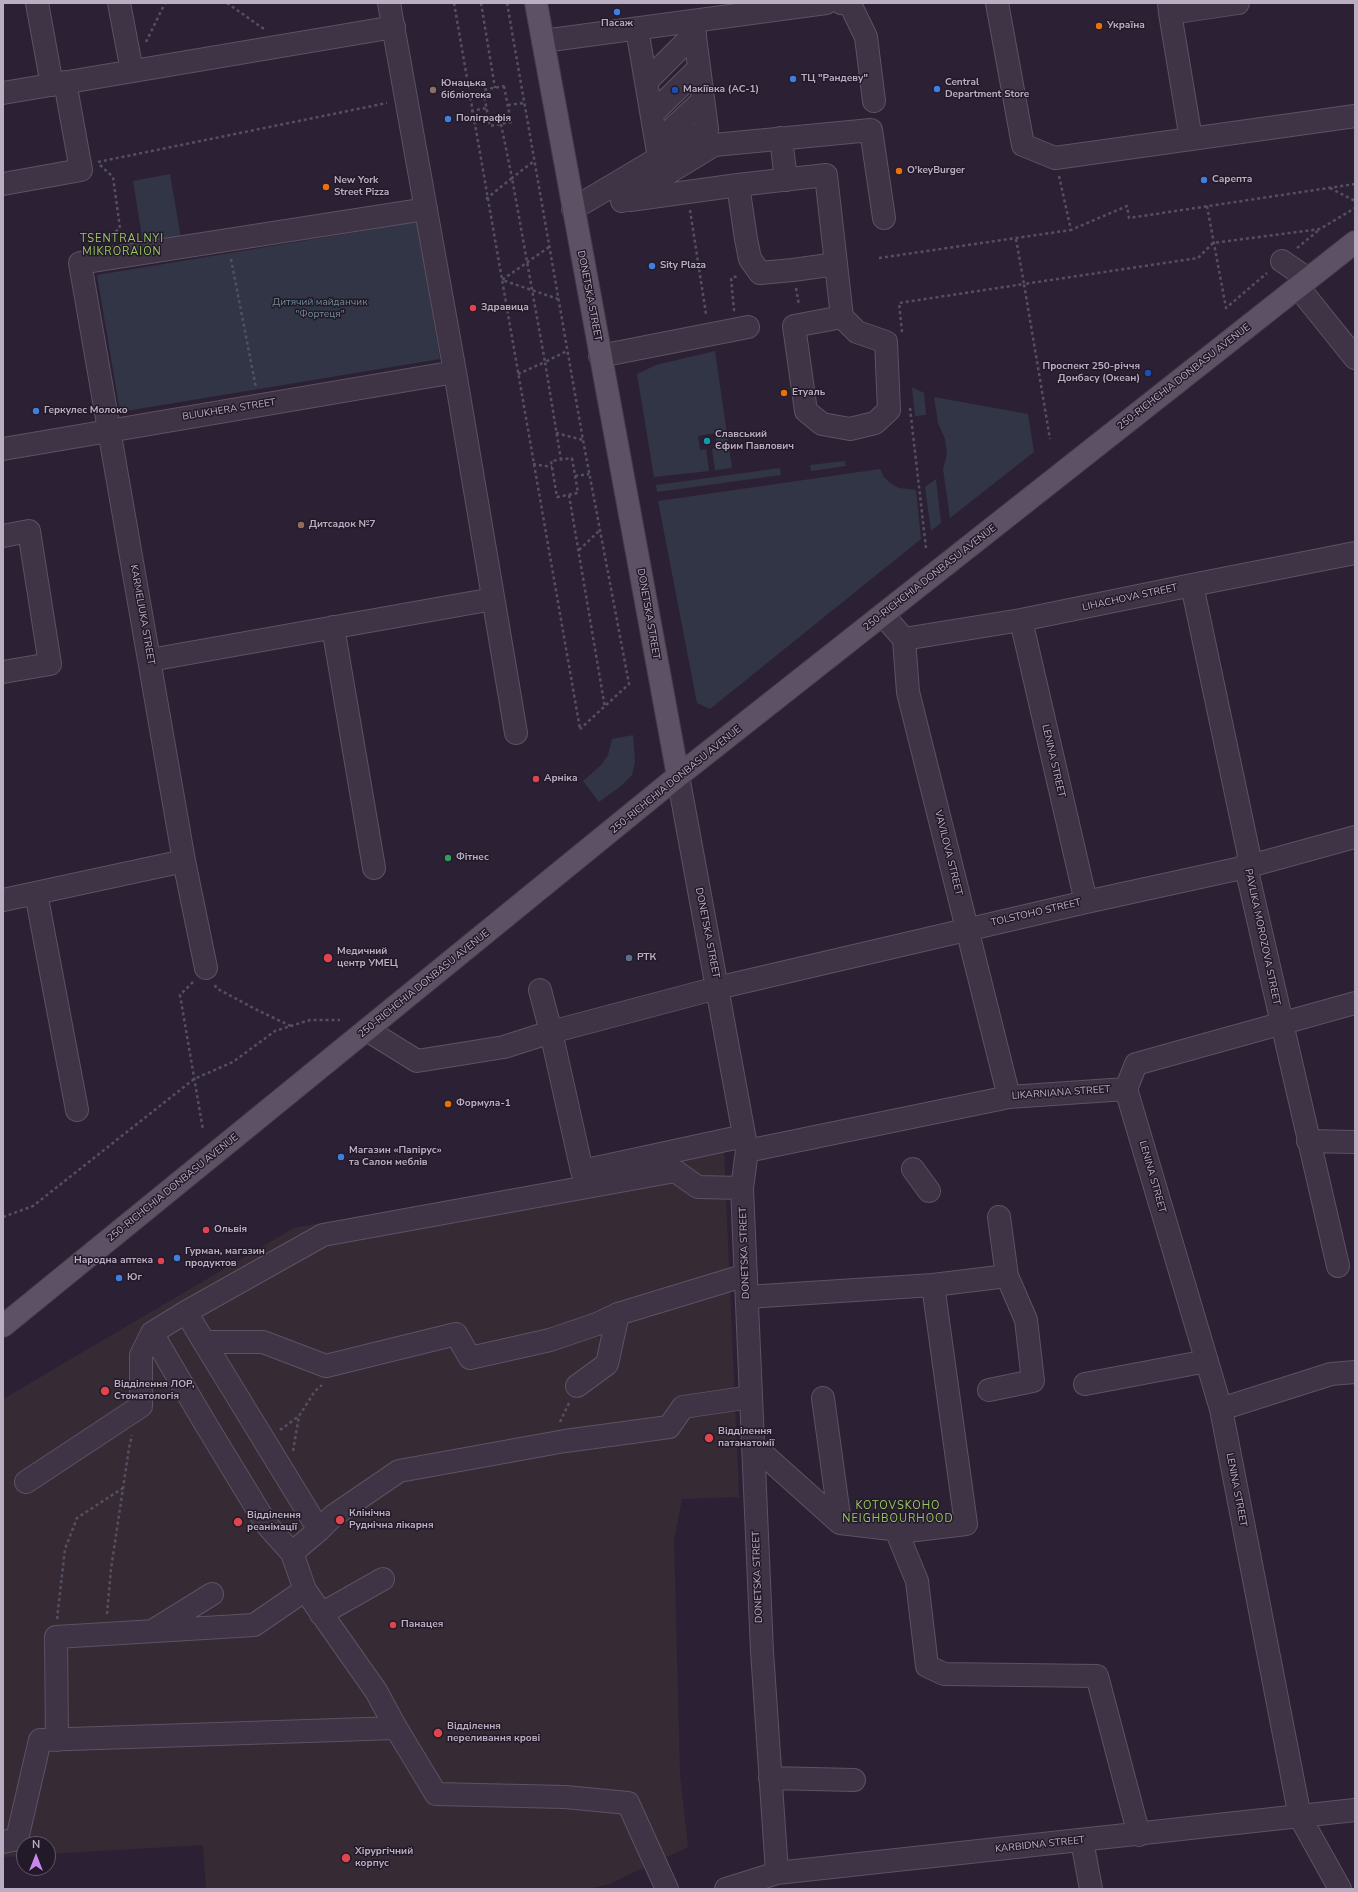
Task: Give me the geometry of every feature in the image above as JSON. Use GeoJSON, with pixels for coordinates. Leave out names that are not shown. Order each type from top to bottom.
{"type":"FeatureCollection","features":[{"type":"Feature","properties":{"kind":"main road","name":"DONETSKA STREET"},"geometry":{"type":"LineString","coordinates":[[536,3],[678,776]]}},
{"type":"Feature","properties":{"kind":"main road","name":"250-RICHCHIA DONBASU AVENUE"},"geometry":{"type":"LineString","coordinates":[[3,1326],[678,776],[1355,242]]}},
{"type":"Feature","properties":{"kind":"street"},"geometry":{"type":"LineString","coordinates":[[3,184],[80,170],[37,3]]}},
{"type":"Feature","properties":{"kind":"street"},"geometry":{"type":"LineString","coordinates":[[119,3],[132,71]]}},
{"type":"Feature","properties":{"kind":"street"},"geometry":{"type":"LineString","coordinates":[[389,3],[455,372],[516,733]]}},
{"type":"Feature","properties":{"kind":"street"},"geometry":{"type":"LineString","coordinates":[[573,209],[653,120],[698,59],[826,3]]}},
{"type":"Feature","properties":{"kind":"street"},"geometry":{"type":"LineString","coordinates":[[841,3],[850,4],[866,37],[874,101]]}},
{"type":"Feature","properties":{"kind":"street"},"geometry":{"type":"LineString","coordinates":[[997,3],[1023,144],[1056,158],[1355,116]]}},
{"type":"Feature","properties":{"kind":"street"},"geometry":{"type":"LineString","coordinates":[[1191,139],[1169,8],[1238,3]]}},
{"type":"Feature","properties":{"kind":"street"},"geometry":{"type":"LineString","coordinates":[[3,93],[394,27]]}},
{"type":"Feature","properties":{"kind":"street"},"geometry":{"type":"LineString","coordinates":[[637,29],[653,120]]}},
{"type":"Feature","properties":{"kind":"street"},"geometry":{"type":"LineString","coordinates":[[543,41],[637,29],[698,59]]}},
{"type":"Feature","properties":{"kind":"street"},"geometry":{"type":"LineString","coordinates":[[653,120],[698,59]]}},
{"type":"Feature","properties":{"kind":"street"},"geometry":{"type":"LineString","coordinates":[[653,120],[707,129],[698,59]]}},
{"type":"Feature","properties":{"kind":"street"},"geometry":{"type":"LineString","coordinates":[[622,201],[714,144],[871,130],[884,218]]}},
{"type":"Feature","properties":{"kind":"street"},"geometry":{"type":"LineString","coordinates":[[781,138],[786,180]]}},
{"type":"Feature","properties":{"kind":"street"},"geometry":{"type":"LineString","coordinates":[[573,209],[738,185],[826,175],[842,317],[857,332],[886,342],[889,410],[875,423],[850,429],[822,424],[806,411],[794,326],[842,317]]}},
{"type":"Feature","properties":{"kind":"street"},"geometry":{"type":"LineString","coordinates":[[738,185],[750,259],[760,273],[836,264]]}},
{"type":"Feature","properties":{"kind":"street","name":"KARMELIUKA STREET"},"geometry":{"type":"LineString","coordinates":[[206,968],[184,861],[80,263],[426,209]]}},
{"type":"Feature","properties":{"kind":"street"},"geometry":{"type":"LineString","coordinates":[[1282,261],[1303,283],[1355,358]]}},
{"type":"Feature","properties":{"kind":"street"},"geometry":{"type":"LineString","coordinates":[[600,356],[748,327]]}},
{"type":"Feature","properties":{"kind":"street","name":"BLIUKHERA STREET"},"geometry":{"type":"LineString","coordinates":[[3,449],[455,372]]}},
{"type":"Feature","properties":{"kind":"street"},"geometry":{"type":"LineString","coordinates":[[3,536],[29,531],[50,664],[3,672]]}},
{"type":"Feature","properties":{"kind":"street","name":"LIHACHOVA STREET"},"geometry":{"type":"LineString","coordinates":[[904,640],[1021,620],[1355,553]]}},
{"type":"Feature","properties":{"kind":"street","name":"PAVLIKA MOROZOVA STREET"},"geometry":{"type":"LineString","coordinates":[[1192,585],[1249,855],[1246,867],[1338,1266]]}},
{"type":"Feature","properties":{"kind":"street"},"geometry":{"type":"LineString","coordinates":[[150,660],[493,599]]}},
{"type":"Feature","properties":{"kind":"street"},"geometry":{"type":"LineString","coordinates":[[883,615],[904,640]]}},
{"type":"Feature","properties":{"kind":"street","name":"LENINA STREET"},"geometry":{"type":"LineString","coordinates":[[1021,620],[1086,902]]}},
{"type":"Feature","properties":{"kind":"street"},"geometry":{"type":"LineString","coordinates":[[333,627],[374,868]]}},
{"type":"Feature","properties":{"kind":"street","name":"VAVILOVA STREET"},"geometry":{"type":"LineString","coordinates":[[904,640],[908,692],[1009,1097]]}},
{"type":"Feature","properties":{"kind":"street","name":"DONETSKA STREET"},"geometry":{"type":"LineString","coordinates":[[678,776],[745,1144],[742,1188],[762,1651],[777,1873]]}},
{"type":"Feature","properties":{"kind":"street","name":"TOLSTOHO STREET"},"geometry":{"type":"LineString","coordinates":[[367,1030],[417,1061],[504,1047],[551,1032],[717,988],[1086,902],[1246,867],[1355,837]]}},
{"type":"Feature","properties":{"kind":"street"},"geometry":{"type":"LineString","coordinates":[[3,900],[184,861]]}},
{"type":"Feature","properties":{"kind":"street"},"geometry":{"type":"LineString","coordinates":[[36,893],[77,1110]]}},
{"type":"Feature","properties":{"kind":"street"},"geometry":{"type":"LineString","coordinates":[[540,990],[551,1032]]}},
{"type":"Feature","properties":{"kind":"street"},"geometry":{"type":"LineString","coordinates":[[1126,1089],[1136,1064],[1355,1003]]}},
{"type":"Feature","properties":{"kind":"street","name":"LIKARNIANA STREET"},"geometry":{"type":"LineString","coordinates":[[551,1032],[582,1171],[745,1144],[1009,1097],[1126,1089]]}},
{"type":"Feature","properties":{"kind":"street","name":"LENINA STREET"},"geometry":{"type":"LineString","coordinates":[[1126,1089],[1221,1409],[1300,1817],[1340,1889]]}},
{"type":"Feature","properties":{"kind":"street"},"geometry":{"type":"LineString","coordinates":[[1308,1141],[1355,1142]]}},
{"type":"Feature","properties":{"kind":"street"},"geometry":{"type":"LineString","coordinates":[[913,1169],[929,1191]]}},
{"type":"Feature","properties":{"kind":"street"},"geometry":{"type":"LineString","coordinates":[[26,1482],[141,1406],[141,1355],[152,1333],[186,1312],[323,1235],[675,1171],[698,1187],[742,1188]]}},
{"type":"Feature","properties":{"kind":"street"},"geometry":{"type":"LineString","coordinates":[[989,1390],[1033,1381],[1026,1320],[1006,1276],[999,1218]]}},
{"type":"Feature","properties":{"kind":"street"},"geometry":{"type":"LineString","coordinates":[[204,1342],[263,1342],[326,1366],[456,1334],[470,1358],[550,1340],[597,1324],[618,1314],[746,1275]]}},
{"type":"Feature","properties":{"kind":"street"},"geometry":{"type":"LineString","coordinates":[[747,1297],[933,1285],[1006,1276]]}},
{"type":"Feature","properties":{"kind":"street"},"geometry":{"type":"LineString","coordinates":[[753,1445],[840,1523],[908,1531],[966,1524],[933,1285]]}},
{"type":"Feature","properties":{"kind":"street"},"geometry":{"type":"LineString","coordinates":[[186,1312],[319,1530]]}},
{"type":"Feature","properties":{"kind":"street"},"geometry":{"type":"LineString","coordinates":[[577,1386],[607,1364],[618,1314]]}},
{"type":"Feature","properties":{"kind":"street"},"geometry":{"type":"LineString","coordinates":[[152,1333],[268,1525],[292,1554],[305,1590],[376,1691],[396,1728],[436,1794],[565,1798],[628,1803],[667,1889]]}},
{"type":"Feature","properties":{"kind":"street"},"geometry":{"type":"LineString","coordinates":[[1085,1384],[1207,1361]]}},
{"type":"Feature","properties":{"kind":"street"},"geometry":{"type":"LineString","coordinates":[[1221,1409],[1331,1374],[1355,1372]]}},
{"type":"Feature","properties":{"kind":"street"},"geometry":{"type":"LineString","coordinates":[[292,1554],[333,1516],[399,1471],[550,1444],[669,1427],[682,1407],[751,1396]]}},
{"type":"Feature","properties":{"kind":"street"},"geometry":{"type":"LineString","coordinates":[[823,1398],[840,1523]]}},
{"type":"Feature","properties":{"kind":"street"},"geometry":{"type":"LineString","coordinates":[[896,1530],[918,1581],[927,1666],[944,1674],[1097,1676],[1139,1835]]}},
{"type":"Feature","properties":{"kind":"street"},"geometry":{"type":"LineString","coordinates":[[321,1614],[383,1579]]}},
{"type":"Feature","properties":{"kind":"street"},"geometry":{"type":"LineString","coordinates":[[57,1740],[56,1637],[254,1625],[305,1590]]}},
{"type":"Feature","properties":{"kind":"street"},"geometry":{"type":"LineString","coordinates":[[151,1632],[212,1594]]}},
{"type":"Feature","properties":{"kind":"street"},"geometry":{"type":"LineString","coordinates":[[3,1842],[17,1839],[40,1740],[396,1728]]}},
{"type":"Feature","properties":{"kind":"street"},"geometry":{"type":"LineString","coordinates":[[770,1778],[854,1780]]}},
{"type":"Feature","properties":{"kind":"street","name":"KARBIDNA STREET"},"geometry":{"type":"LineString","coordinates":[[727,1889],[777,1873],[1139,1835],[1355,1810]]}},
{"type":"Feature","properties":{"kind":"street"},"geometry":{"type":"LineString","coordinates":[[1082,1841],[1091,1889]]}},
{"type":"Feature","properties":{"kind":"path"},"geometry":{"type":"LineString","coordinates":[[145,44],[165,3]]}},
{"type":"Feature","properties":{"kind":"path"},"geometry":{"type":"LineString","coordinates":[[227,3],[286,45]]}},
{"type":"Feature","properties":{"kind":"path"},"geometry":{"type":"LineString","coordinates":[[454,3],[486,199],[502,280],[580,729],[605,708],[629,684],[589,474],[507,3]]}},
{"type":"Feature","properties":{"kind":"path"},"geometry":{"type":"LineString","coordinates":[[481,3],[495,88]]}},
{"type":"Feature","properties":{"kind":"path"},"geometry":{"type":"LineString","coordinates":[[504,86],[511,122],[490,126],[483,90],[495,88],[504,86]]}},
{"type":"Feature","properties":{"kind":"path"},"geometry":{"type":"LineString","coordinates":[[98,162],[407,99]]}},
{"type":"Feature","properties":{"kind":"path"},"geometry":{"type":"LineString","coordinates":[[508,106],[524,103]]}},
{"type":"Feature","properties":{"kind":"path"},"geometry":{"type":"LineString","coordinates":[[471,111],[487,108]]}},
{"type":"Feature","properties":{"kind":"path"},"geometry":{"type":"LineString","coordinates":[[501,124],[545,362],[561,460]]}},
{"type":"Feature","properties":{"kind":"path"},"geometry":{"type":"LineString","coordinates":[[1056,158],[1070,230]]}},
{"type":"Feature","properties":{"kind":"path"},"geometry":{"type":"LineString","coordinates":[[486,199],[534,161]]}},
{"type":"Feature","properties":{"kind":"path"},"geometry":{"type":"LineString","coordinates":[[879,258],[1070,230],[1127,206],[1129,218],[1355,184]]}},
{"type":"Feature","properties":{"kind":"path"},"geometry":{"type":"LineString","coordinates":[[1329,188],[1355,201]]}},
{"type":"Feature","properties":{"kind":"path"},"geometry":{"type":"LineString","coordinates":[[688,192],[706,314],[713,313]]}},
{"type":"Feature","properties":{"kind":"path"},"geometry":{"type":"LineString","coordinates":[[1207,206],[1226,308],[1320,229],[1355,208]]}},
{"type":"Feature","properties":{"kind":"path"},"geometry":{"type":"LineString","coordinates":[[902,334],[899,303],[1198,258],[1213,243],[1320,229]]}},
{"type":"Feature","properties":{"kind":"path"},"geometry":{"type":"LineString","coordinates":[[1016,239],[1050,439]]}},
{"type":"Feature","properties":{"kind":"path"},"geometry":{"type":"LineString","coordinates":[[502,280],[549,247]]}},
{"type":"Feature","properties":{"kind":"path"},"geometry":{"type":"LineString","coordinates":[[230,254],[259,405]]}},
{"type":"Feature","properties":{"kind":"path"},"geometry":{"type":"LineString","coordinates":[[793,270],[802,325]]}},
{"type":"Feature","properties":{"kind":"path"},"geometry":{"type":"LineString","coordinates":[[727,311],[734,310],[731,278]]}},
{"type":"Feature","properties":{"kind":"path"},"geometry":{"type":"LineString","coordinates":[[502,280],[559,299]]}},
{"type":"Feature","properties":{"kind":"path"},"geometry":{"type":"LineString","coordinates":[[518,374],[567,351]]}},
{"type":"Feature","properties":{"kind":"path"},"geometry":{"type":"LineString","coordinates":[[909,402],[926,548]]}},
{"type":"Feature","properties":{"kind":"path"},"geometry":{"type":"LineString","coordinates":[[556,433],[583,440]]}},
{"type":"Feature","properties":{"kind":"path"},"geometry":{"type":"LineString","coordinates":[[572,458],[578,493],[557,497],[552,467],[551,461],[572,458]]}},
{"type":"Feature","properties":{"kind":"path"},"geometry":{"type":"LineString","coordinates":[[534,464],[552,467]]}},
{"type":"Feature","properties":{"kind":"path"},"geometry":{"type":"LineString","coordinates":[[575,476],[589,474]]}},
{"type":"Feature","properties":{"kind":"path"},"geometry":{"type":"LineString","coordinates":[[569,495],[605,708]]}},
{"type":"Feature","properties":{"kind":"path"},"geometry":{"type":"LineString","coordinates":[[579,550],[600,531]]}},
{"type":"Feature","properties":{"kind":"path"},"geometry":{"type":"LineString","coordinates":[[202,1130],[180,995],[206,968],[216,988],[291,1026]]}},
{"type":"Feature","properties":{"kind":"path"},"geometry":{"type":"LineString","coordinates":[[3,1217],[34,1206],[194,1079],[233,1062],[275,1031],[310,1020],[340,1020]]}},
{"type":"Feature","properties":{"kind":"path"},"geometry":{"type":"LineString","coordinates":[[265,1441],[299,1416],[315,1391],[326,1382],[326,1366]]}},
{"type":"Feature","properties":{"kind":"path"},"geometry":{"type":"LineString","coordinates":[[550,1444],[577,1386]]}},
{"type":"Feature","properties":{"kind":"path"},"geometry":{"type":"LineString","coordinates":[[105,1635],[111,1569],[129,1448],[133,1434]]}},
{"type":"Feature","properties":{"kind":"path"},"geometry":{"type":"LineString","coordinates":[[56,1637],[65,1549],[77,1518],[123,1488]]}},
{"type":"Feature","properties":{"kind":"shaded area","name":"Клінічна Руднічна лікарня"},"geometry":{"type":"Polygon","coordinates":[[[724,1150],[739,1497],[682,1499],[674,1540],[680,1775],[688,1847],[609,1884],[588,1889],[206,1889],[203,1845],[56,1854],[56,1836],[16,1836],[16,1856],[3,1857],[3,1399],[294,1228],[724,1150]]]}},
{"type":"Feature","properties":{"kind":"green space"},"geometry":{"type":"Polygon","coordinates":[[[170,174],[181,238],[143,243],[133,181],[170,174]]]}},
{"type":"Feature","properties":{"kind":"green space","name":"Дитячий майданчик \"Фортеця\""},"geometry":{"type":"Polygon","coordinates":[[[417,222],[440,359],[120,412],[97,275],[417,222]]]}},
{"type":"Feature","properties":{"kind":"green space"},"geometry":{"type":"Polygon","coordinates":[[[715,351],[732,468],[715,470],[712,449],[717,448],[715,433],[698,436],[700,450],[706,449],[709,471],[654,477],[637,374],[656,365],[715,351]]]}},
{"type":"Feature","properties":{"kind":"green space"},"geometry":{"type":"Polygon","coordinates":[[[912,387],[924,393],[926,415],[915,416],[912,387]]]}},
{"type":"Feature","properties":{"kind":"green space"},"geometry":{"type":"Polygon","coordinates":[[[934,397],[1028,414],[1034,452],[950,518],[943,469],[947,454],[945,439],[938,423],[934,397]]]}},
{"type":"Feature","properties":{"kind":"green space"},"geometry":{"type":"Polygon","coordinates":[[[845,461],[846,466],[811,471],[810,465],[845,461]]]}},
{"type":"Feature","properties":{"kind":"green space"},"geometry":{"type":"Polygon","coordinates":[[[780,468],[781,475],[657,492],[656,485],[780,468]]]}},
{"type":"Feature","properties":{"kind":"green space"},"geometry":{"type":"Polygon","coordinates":[[[880,469],[884,477],[890,483],[899,488],[916,490],[921,539],[710,709],[697,703],[658,501],[880,469]]]}},
{"type":"Feature","properties":{"kind":"green space"},"geometry":{"type":"Polygon","coordinates":[[[936,479],[941,523],[931,531],[925,487],[936,479]]]}},
{"type":"Feature","properties":{"kind":"green space"},"geometry":{"type":"Polygon","coordinates":[[[633,735],[635,762],[632,775],[621,786],[599,802],[583,781],[601,765],[608,755],[612,739],[633,735]]]}},
{"type":"Feature","properties":{"kind":"place","name":"Пасаж"},"geometry":{"type":"Point","coordinates":[617,12]}},
{"type":"Feature","properties":{"kind":"place","name":"Україна"},"geometry":{"type":"Point","coordinates":[1099,26]}},
{"type":"Feature","properties":{"kind":"place","name":"ТЦ \"Рандеву\""},"geometry":{"type":"Point","coordinates":[793,79]}},
{"type":"Feature","properties":{"kind":"place","name":"Central Department Store"},"geometry":{"type":"Point","coordinates":[937,89]}},
{"type":"Feature","properties":{"kind":"place","name":"Юнацька бібліотека"},"geometry":{"type":"Point","coordinates":[433,90]}},
{"type":"Feature","properties":{"kind":"place","name":"Макіївка (АС-1)"},"geometry":{"type":"Point","coordinates":[675,90]}},
{"type":"Feature","properties":{"kind":"place","name":"Поліграфія"},"geometry":{"type":"Point","coordinates":[448,119]}},
{"type":"Feature","properties":{"kind":"place","name":"O'keyBurger"},"geometry":{"type":"Point","coordinates":[899,171]}},
{"type":"Feature","properties":{"kind":"place","name":"Сарепта"},"geometry":{"type":"Point","coordinates":[1204,180]}},
{"type":"Feature","properties":{"kind":"place","name":"New York Street Pizza"},"geometry":{"type":"Point","coordinates":[326,187]}},
{"type":"Feature","properties":{"kind":"place","name":"Sity Plaza"},"geometry":{"type":"Point","coordinates":[652,266]}},
{"type":"Feature","properties":{"kind":"place","name":"Здравица"},"geometry":{"type":"Point","coordinates":[473,308]}},
{"type":"Feature","properties":{"kind":"place","name":"Проспект 250-річчя Донбасу (Океан)"},"geometry":{"type":"Point","coordinates":[1148,373]}},
{"type":"Feature","properties":{"kind":"place","name":"Етуаль"},"geometry":{"type":"Point","coordinates":[784,393]}},
{"type":"Feature","properties":{"kind":"place","name":"Геркулес Молоко"},"geometry":{"type":"Point","coordinates":[36,411]}},
{"type":"Feature","properties":{"kind":"place","name":"Славський Єфим Павлович"},"geometry":{"type":"Point","coordinates":[707,441]}},
{"type":"Feature","properties":{"kind":"place","name":"Дитсадок №7"},"geometry":{"type":"Point","coordinates":[301,525]}},
{"type":"Feature","properties":{"kind":"place","name":"Арніка"},"geometry":{"type":"Point","coordinates":[536,779]}},
{"type":"Feature","properties":{"kind":"place","name":"Фітнес"},"geometry":{"type":"Point","coordinates":[448,858]}},
{"type":"Feature","properties":{"kind":"place","name":"Медичний центр УМЕЦ"},"geometry":{"type":"Point","coordinates":[328,958]}},
{"type":"Feature","properties":{"kind":"place","name":"РТК"},"geometry":{"type":"Point","coordinates":[629,958]}},
{"type":"Feature","properties":{"kind":"place","name":"Формула-1"},"geometry":{"type":"Point","coordinates":[448,1104]}},
{"type":"Feature","properties":{"kind":"place","name":"Магазин «Папірус» та Салон меблів"},"geometry":{"type":"Point","coordinates":[341,1157]}},
{"type":"Feature","properties":{"kind":"place","name":"Ольвія"},"geometry":{"type":"Point","coordinates":[206,1230]}},
{"type":"Feature","properties":{"kind":"place","name":"Гурман, магазин продуктов"},"geometry":{"type":"Point","coordinates":[177,1258]}},
{"type":"Feature","properties":{"kind":"place","name":"Народна аптека"},"geometry":{"type":"Point","coordinates":[161,1261]}},
{"type":"Feature","properties":{"kind":"place","name":"Юг"},"geometry":{"type":"Point","coordinates":[119,1278]}},
{"type":"Feature","properties":{"kind":"place","name":"Відділення ЛОР, Стоматологія"},"geometry":{"type":"Point","coordinates":[105,1391]}},
{"type":"Feature","properties":{"kind":"place","name":"Відділення патанатомії"},"geometry":{"type":"Point","coordinates":[709,1438]}},
{"type":"Feature","properties":{"kind":"place","name":"Клінічна Руднічна лікарня"},"geometry":{"type":"Point","coordinates":[340,1520]}},
{"type":"Feature","properties":{"kind":"place","name":"Відділення реанімації"},"geometry":{"type":"Point","coordinates":[238,1522]}},
{"type":"Feature","properties":{"kind":"place","name":"Панацея"},"geometry":{"type":"Point","coordinates":[393,1625]}},
{"type":"Feature","properties":{"kind":"place","name":"Відділення переливання крові"},"geometry":{"type":"Point","coordinates":[438,1733]}},
{"type":"Feature","properties":{"kind":"place","name":"Хірургічний корпус"},"geometry":{"type":"Point","coordinates":[346,1858]}},
{"type":"Feature","properties":{"kind":"district","name":"TSENTRALNYI MIKRORAION"},"geometry":{"type":"Point","coordinates":[122,245]}},
{"type":"Feature","properties":{"kind":"district","name":"KOTOVSKOHO NEIGHBOURHOOD"},"geometry":{"type":"Point","coordinates":[898,1512]}}]}
